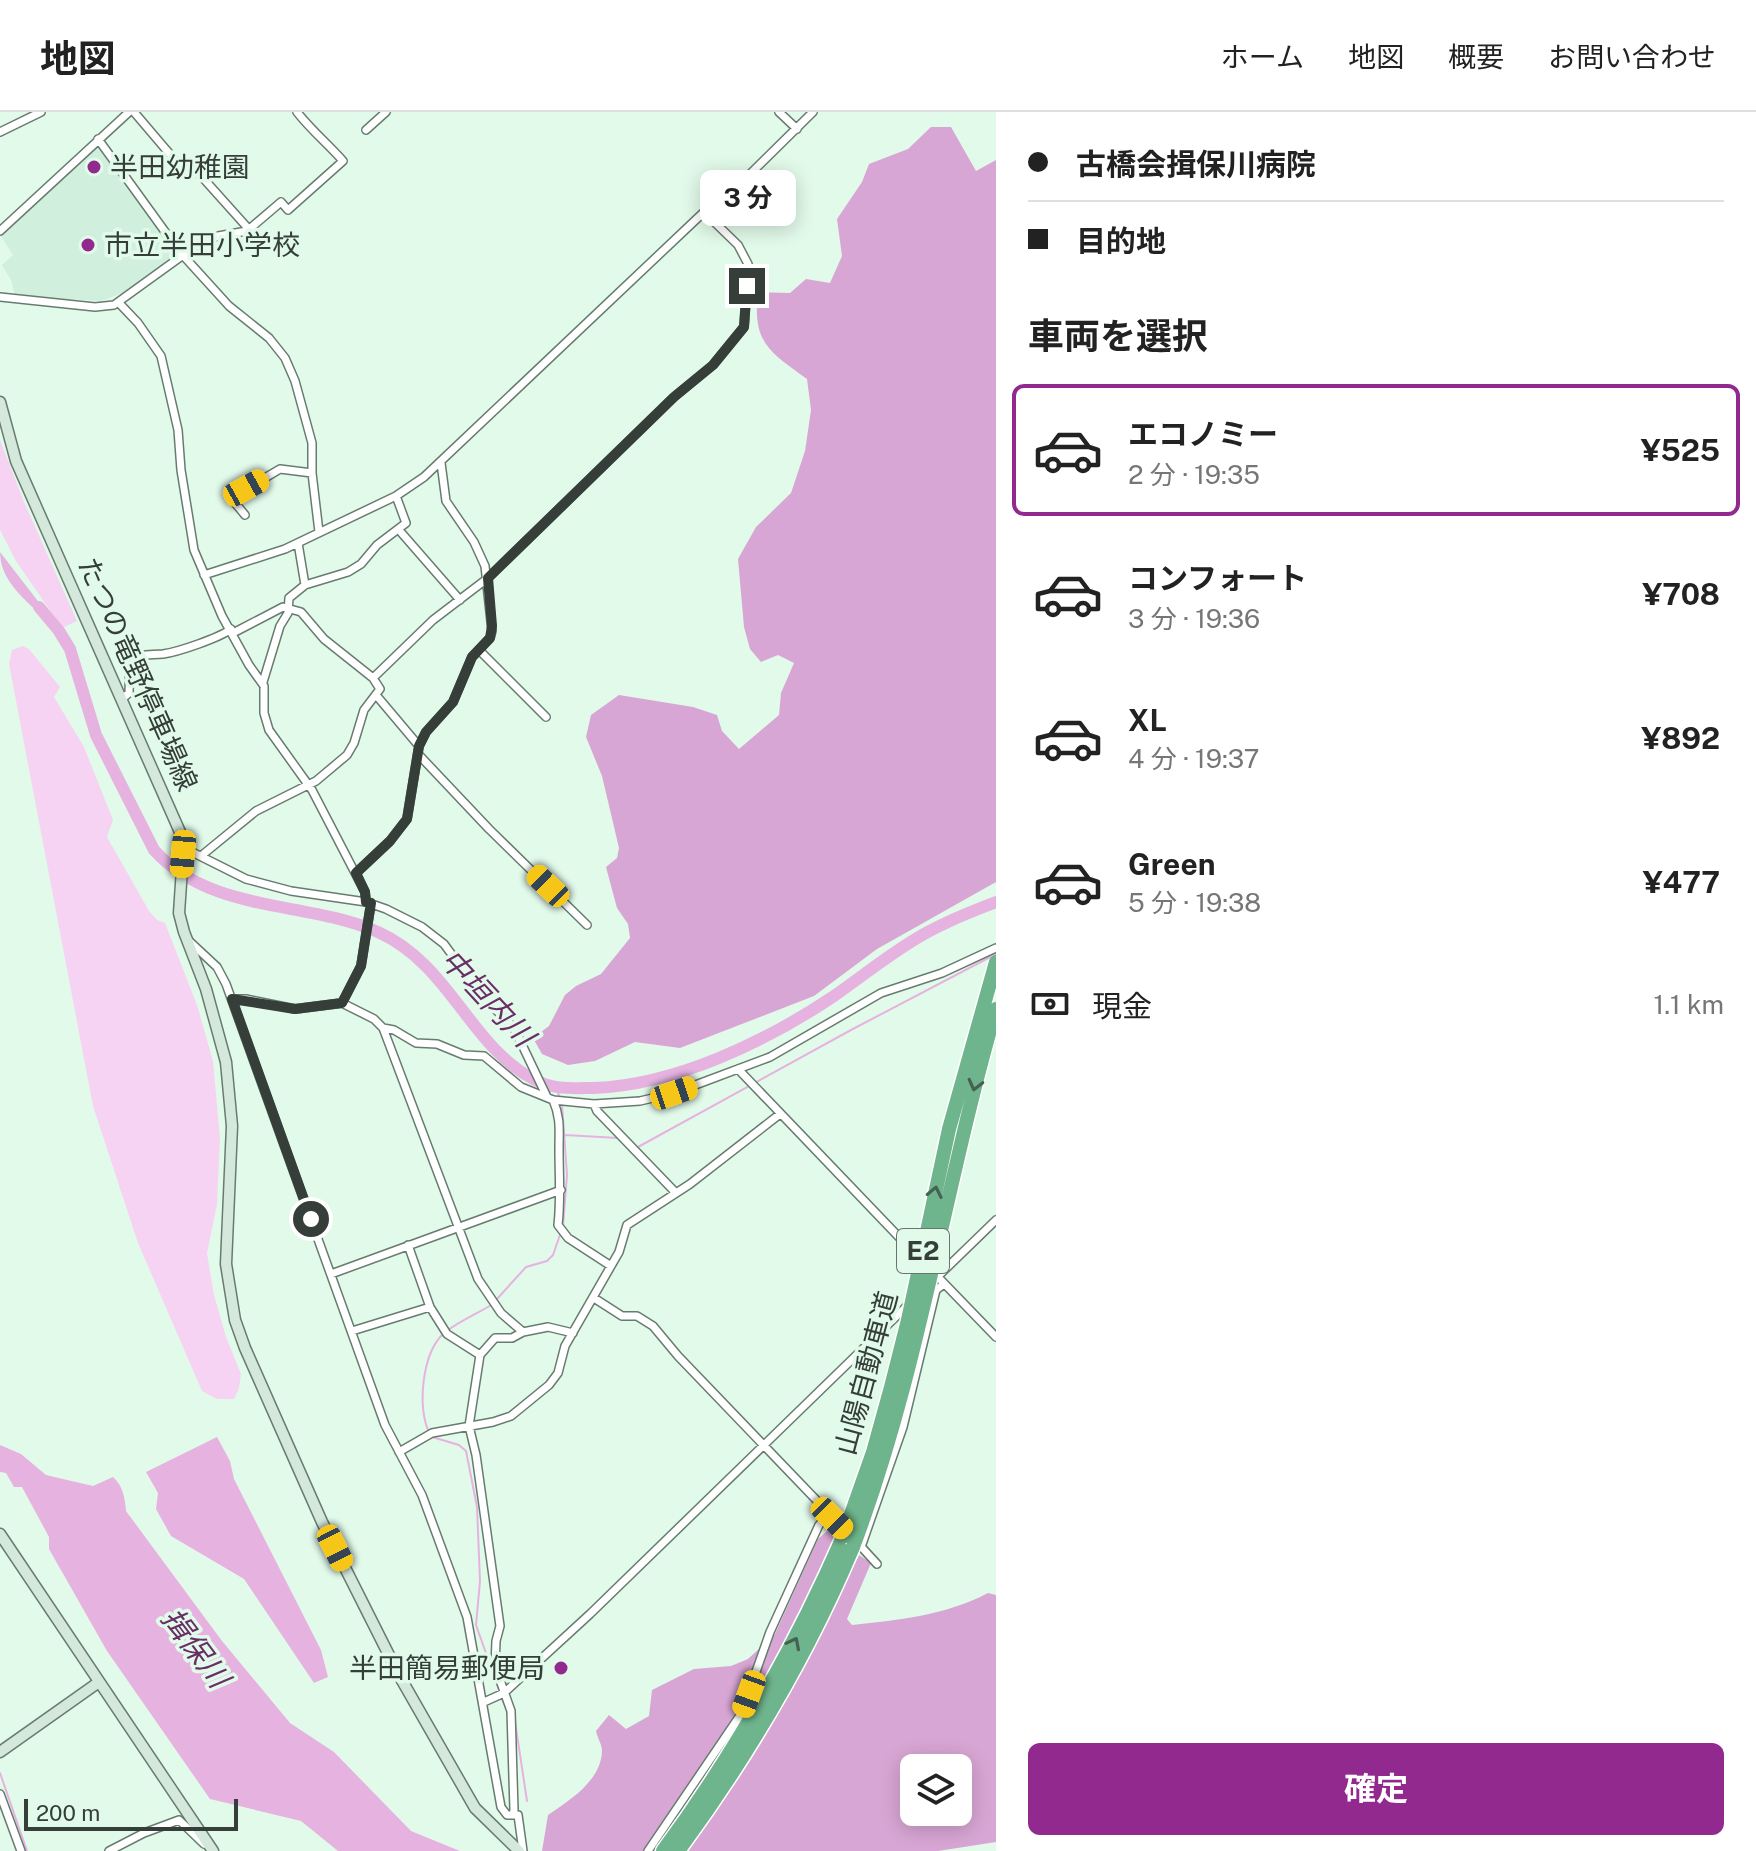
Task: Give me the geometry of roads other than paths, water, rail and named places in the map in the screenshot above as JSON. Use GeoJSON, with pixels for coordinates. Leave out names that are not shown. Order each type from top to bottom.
{"type":"FeatureCollection","features":[{"type":"Feature","properties":{"kind":"highway","name":"山陽自動車道"},"geometry":{"type":"LineString","coordinates":[[663,1851],[750,1722],[853,1544],[873,1452],[895,1374],[949,1129],[996,962]]}},
{"type":"Feature","properties":{"kind":"highway","name":"山陽自動車道"},"geometry":{"type":"LineString","coordinates":[[678,1851],[729,1779],[796,1669],[853,1544],[881,1468],[904,1389],[960,1147],[996,1009]]}},
{"type":"Feature","properties":{"kind":"main road","name":"たつの竜野停車場線"},"geometry":{"type":"LineString","coordinates":[[0,402],[16,461],[180,832],[183,850],[179,913],[206,989],[226,1062],[232,1126],[226,1264],[235,1320],[245,1348],[322,1522],[400,1677],[475,1808],[521,1851]]}},
{"type":"Feature","properties":{"kind":"main road"},"geometry":{"type":"LineString","coordinates":[[0,1534],[212,1851]]}},
{"type":"Feature","properties":{"kind":"main road"},"geometry":{"type":"LineString","coordinates":[[0,1752],[99,1682]]}},
{"type":"Feature","properties":{"kind":"street"},"geometry":{"type":"LineString","coordinates":[[0,132],[41,112]]}},
{"type":"Feature","properties":{"kind":"street"},"geometry":{"type":"LineString","coordinates":[[0,231],[98,139],[132,112],[174,159],[181,165],[194,168],[246,226],[247,231]]}},
{"type":"Feature","properties":{"kind":"street"},"geometry":{"type":"LineString","coordinates":[[0,297],[95,307],[119,303],[207,240],[247,231],[281,202],[288,210],[343,161],[297,112]]}},
{"type":"Feature","properties":{"kind":"street"},"geometry":{"type":"LineString","coordinates":[[366,130],[386,112]]}},
{"type":"Feature","properties":{"kind":"street"},"geometry":{"type":"LineString","coordinates":[[779,112],[797,129]]}},
{"type":"Feature","properties":{"kind":"street"},"geometry":{"type":"LineString","coordinates":[[204,575],[298,543],[396,496],[441,463],[813,112]]}},
{"type":"Feature","properties":{"kind":"street"},"geometry":{"type":"LineString","coordinates":[[98,139],[183,255],[229,306],[269,338],[285,358],[307,419],[312,443],[319,532]]}},
{"type":"Feature","properties":{"kind":"street"},"geometry":{"type":"LineString","coordinates":[[373,678],[433,620],[488,578],[674,397],[713,365],[744,327],[748,264],[738,245],[704,212]]}},
{"type":"Feature","properties":{"kind":"street"},"geometry":{"type":"LineString","coordinates":[[119,303],[148,335],[163,364],[178,430],[191,538],[204,575],[249,665],[263,682],[266,696],[264,713],[269,730],[309,785],[369,904],[361,966],[342,1003]]}},
{"type":"Feature","properties":{"kind":"street"},"geometry":{"type":"LineString","coordinates":[[356,873],[390,841],[407,819],[419,751],[426,732],[453,702],[466,668],[492,631],[488,578],[474,542],[446,501],[441,463]]}},
{"type":"Feature","properties":{"kind":"street"},"geometry":{"type":"LineString","coordinates":[[245,515],[231,498],[246,488],[280,469],[312,473]]}},
{"type":"Feature","properties":{"kind":"street"},"geometry":{"type":"LineString","coordinates":[[263,682],[289,598],[305,585],[348,572],[361,564],[377,545],[399,530],[406,523],[396,496]]}},
{"type":"Feature","properties":{"kind":"street"},"geometry":{"type":"LineString","coordinates":[[399,530],[460,600]]}},
{"type":"Feature","properties":{"kind":"street"},"geometry":{"type":"LineString","coordinates":[[298,543],[305,585]]}},
{"type":"Feature","properties":{"kind":"street"},"geometry":{"type":"LineString","coordinates":[[123,698],[129,693],[130,658],[165,654],[232,631],[283,607],[301,612],[324,639],[373,678],[380,689],[364,710],[347,755],[309,785],[256,811],[201,856]]}},
{"type":"Feature","properties":{"kind":"street"},"geometry":{"type":"LineString","coordinates":[[479,650],[546,717]]}},
{"type":"Feature","properties":{"kind":"street"},"geometry":{"type":"LineString","coordinates":[[376,695],[419,751],[489,829],[587,925]]}},
{"type":"Feature","properties":{"kind":"street"},"geometry":{"type":"LineString","coordinates":[[183,850],[264,885],[369,904],[422,927],[444,944],[484,998],[514,1028],[549,1097],[561,1130],[562,1231],[611,1266]]}},
{"type":"Feature","properties":{"kind":"street"},"geometry":{"type":"LineString","coordinates":[[187,939],[217,967],[232,999],[385,1425],[422,1495],[467,1617],[501,1807],[507,1815],[518,1815],[521,1851]]}},
{"type":"Feature","properties":{"kind":"street"},"geometry":{"type":"LineString","coordinates":[[383,1028],[394,1030],[416,1043],[437,1044],[464,1055],[484,1056],[521,1087],[549,1097],[594,1104],[659,1097],[787,1049],[881,993],[942,973],[996,948]]}},
{"type":"Feature","properties":{"kind":"street"},"geometry":{"type":"LineString","coordinates":[[232,999],[295,1009],[342,1003],[374,1019],[383,1028],[478,1279],[493,1304],[523,1332]]}},
{"type":"Feature","properties":{"kind":"street"},"geometry":{"type":"LineString","coordinates":[[738,1069],[996,1337]]}},
{"type":"Feature","properties":{"kind":"street"},"geometry":{"type":"LineString","coordinates":[[594,1104],[597,1111],[676,1193]]}},
{"type":"Feature","properties":{"kind":"street"},"geometry":{"type":"LineString","coordinates":[[399,1452],[430,1434],[511,1416],[542,1392],[558,1373],[565,1346],[611,1266],[624,1240],[627,1225],[676,1193],[780,1114]]}},
{"type":"Feature","properties":{"kind":"street"},"geometry":{"type":"LineString","coordinates":[[331,1274],[561,1190]]}},
{"type":"Feature","properties":{"kind":"street"},"geometry":{"type":"LineString","coordinates":[[484,1702],[504,1693],[590,1614],[920,1294],[941,1280],[996,1220]]}},
{"type":"Feature","properties":{"kind":"street"},"geometry":{"type":"LineString","coordinates":[[408,1245],[430,1307],[446,1332],[480,1355]]}},
{"type":"Feature","properties":{"kind":"street"},"geometry":{"type":"LineString","coordinates":[[853,1544],[876,1509],[903,1427],[941,1280]]}},
{"type":"Feature","properties":{"kind":"street"},"geometry":{"type":"LineString","coordinates":[[920,1294],[934,1299]]}},
{"type":"Feature","properties":{"kind":"street"},"geometry":{"type":"LineString","coordinates":[[594,1298],[622,1316],[637,1316],[653,1326],[831,1516],[853,1544],[877,1564]]}},
{"type":"Feature","properties":{"kind":"street"},"geometry":{"type":"LineString","coordinates":[[352,1331],[430,1307]]}},
{"type":"Feature","properties":{"kind":"street"},"geometry":{"type":"LineString","coordinates":[[513,1815],[511,1711],[495,1666],[500,1626],[476,1455],[469,1426],[480,1355],[495,1338],[512,1338],[523,1332],[548,1327],[573,1333]]}},
{"type":"Feature","properties":{"kind":"street"},"geometry":{"type":"LineString","coordinates":[[648,1851],[741,1714],[770,1632],[819,1525],[831,1516],[876,1509]]}},
{"type":"Feature","properties":{"kind":"street"},"geometry":{"type":"LineString","coordinates":[[0,1794],[21,1851]]}},
{"type":"Feature","properties":{"kind":"street"},"geometry":{"type":"LineString","coordinates":[[109,1851],[179,1820],[212,1851]]}},
{"type":"Feature","properties":{"kind":"water"},"geometry":{"type":"Polygon","coordinates":[[[0,552],[51,618],[47,620],[9,581],[0,552]]]}},
{"type":"Feature","properties":{"kind":"water"},"geometry":{"type":"Polygon","coordinates":[[[217,1437],[230,1461],[234,1479],[321,1650],[328,1677],[314,1683],[244,1579],[171,1536],[156,1509],[158,1493],[146,1472],[217,1437]]]}},
{"type":"Feature","properties":{"kind":"water","name":"揖保川"},"geometry":{"type":"Polygon","coordinates":[[[0,1445],[21,1454],[46,1475],[93,1486],[113,1477],[123,1492],[126,1511],[222,1641],[290,1723],[334,1752],[411,1831],[460,1851],[338,1851],[301,1821],[210,1799],[107,1651],[49,1549],[49,1537],[22,1487],[14,1487],[6,1473],[0,1472],[0,1445]]]}},
{"type":"Feature","properties":{"kind":"waterway","name":"中垣内川"},"geometry":{"type":"LineString","coordinates":[[39,607],[70,649],[96,735],[154,850],[177,871],[231,896],[350,922],[378,932],[403,946],[442,984],[493,1047],[512,1065],[549,1085],[564,1088],[625,1085],[657,1079],[720,1058],[808,1013],[924,934],[996,902]]}},
{"type":"Feature","properties":{"kind":"waterway"},"geometry":{"type":"LineString","coordinates":[[638,1147],[996,954]]}},
{"type":"Feature","properties":{"kind":"waterway"},"geometry":{"type":"LineString","coordinates":[[557,1089],[560,1099]]}},
{"type":"Feature","properties":{"kind":"waterway"},"geometry":{"type":"LineString","coordinates":[[562,1105],[567,1175],[563,1226]]}},
{"type":"Feature","properties":{"kind":"waterway"},"geometry":{"type":"LineString","coordinates":[[565,1135],[618,1138]]}},
{"type":"Feature","properties":{"kind":"waterway"},"geometry":{"type":"LineString","coordinates":[[497,1299],[526,1267],[547,1261],[553,1255],[561,1232]]}},
{"type":"Feature","properties":{"kind":"waterway"},"geometry":{"type":"LineString","coordinates":[[429,1432],[423,1396],[430,1354],[443,1334],[493,1304]]}},
{"type":"Feature","properties":{"kind":"waterway"},"geometry":{"type":"LineString","coordinates":[[432,1437],[459,1445],[466,1451],[477,1507],[480,1581],[476,1625],[504,1704]]}},
{"type":"Feature","properties":{"kind":"waterway"},"geometry":{"type":"LineString","coordinates":[[514,1715],[527,1801]]}},
{"type":"Feature","properties":{"kind":"waterway"},"geometry":{"type":"LineString","coordinates":[[0,1773],[27,1851]]}},
{"type":"Feature","properties":{"kind":"place","name":"半田幼稚園"},"geometry":{"type":"Point","coordinates":[94,167]}},
{"type":"Feature","properties":{"kind":"place","name":"市立半田小学校"},"geometry":{"type":"Point","coordinates":[88,245]}},
{"type":"Feature","properties":{"kind":"place","name":"半田簡易郵便局"},"geometry":{"type":"Point","coordinates":[561,1668]}}]}
